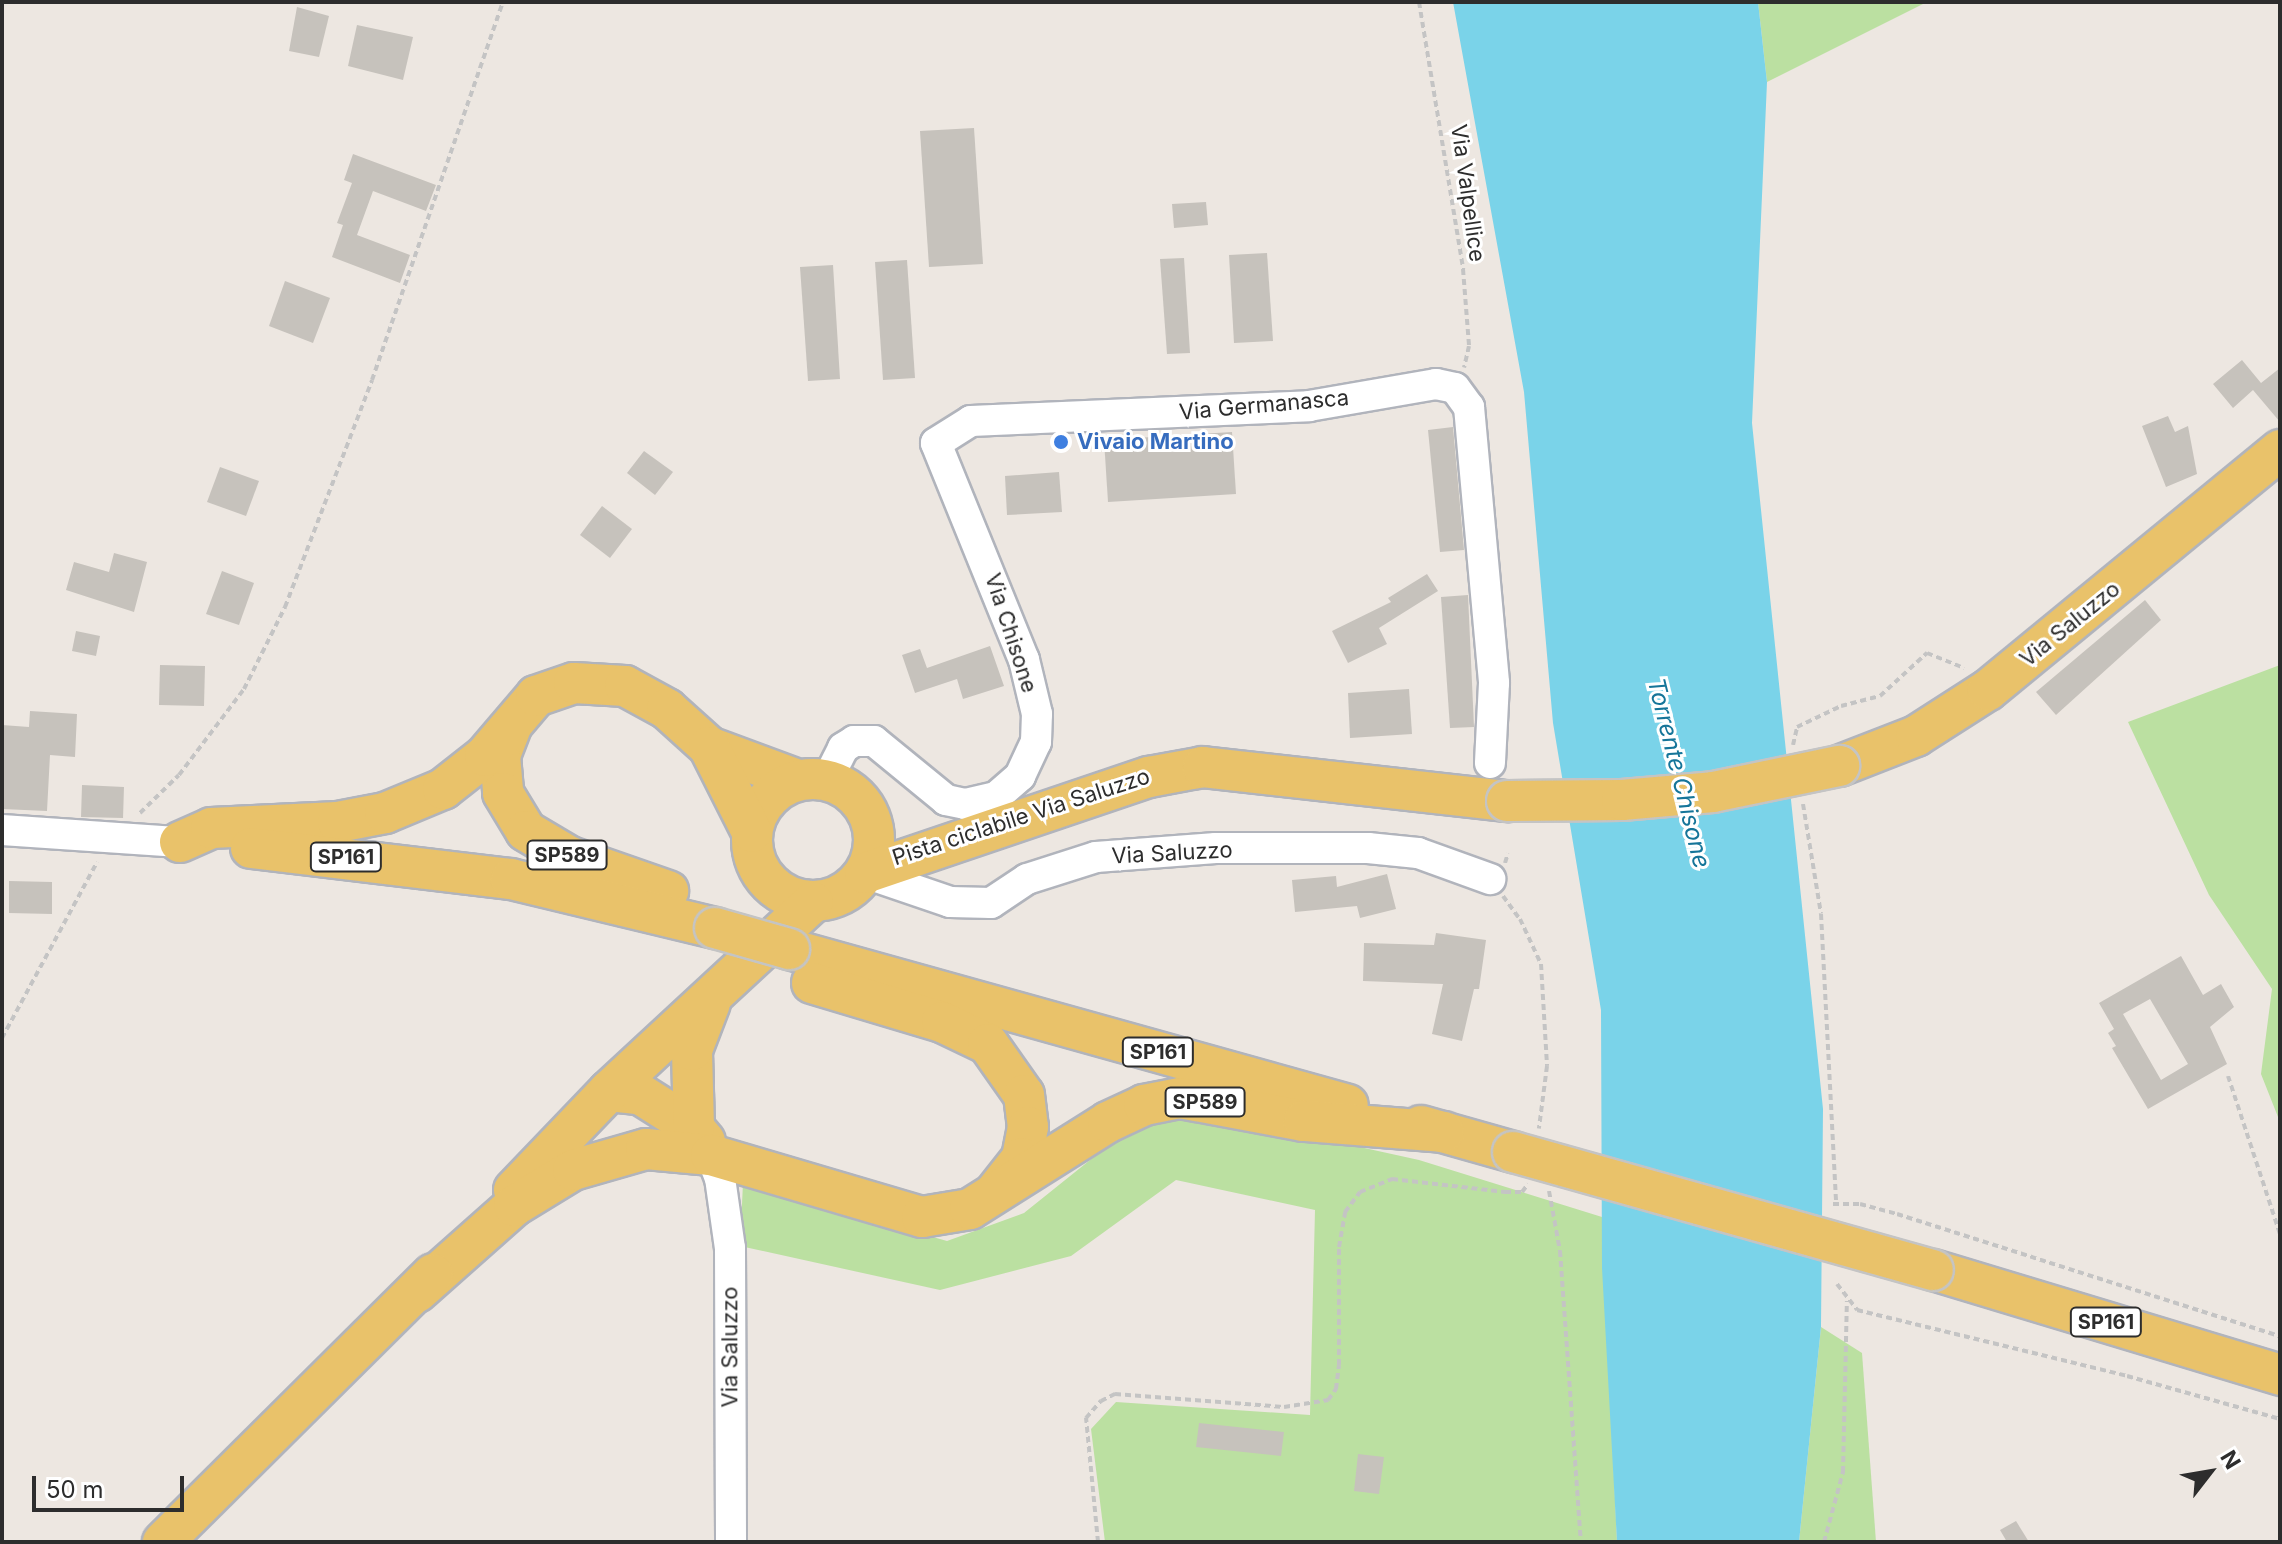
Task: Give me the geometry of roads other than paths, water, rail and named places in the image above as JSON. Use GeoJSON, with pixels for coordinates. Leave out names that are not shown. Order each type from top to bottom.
{"type":"FeatureCollection","features":[{"type":"Feature","properties":{"kind":"main road","name":"Via Saluzzo"},"geometry":{"type":"LineString","coordinates":[[865,873],[948,841],[1149,777],[1203,767],[1296,774],[1507,801],[1622,800],[1713,792],[1839,766],[1916,736],[1988,690],[2280,450]]}},
{"type":"Feature","properties":{"kind":"main road","name":"SP589"},"geometry":{"type":"LineString","coordinates":[[714,929],[570,857],[526,831],[503,793],[500,756],[514,719],[536,696],[574,683],[625,686],[667,709],[709,747],[752,832],[760,873],[785,942]]}},
{"type":"Feature","properties":{"kind":"main road"},"geometry":{"type":"LineString","coordinates":[[180,842],[211,828],[338,822],[385,813],[443,789],[485,756],[514,719]]}},
{"type":"Feature","properties":{"kind":"main road","name":"SP589"},"geometry":{"type":"LineString","coordinates":[[709,747],[844,787],[869,814]]}},
{"type":"Feature","properties":{"kind":"main road"},"geometry":{"type":"LineString","coordinates":[[752,832],[767,799],[812,780]]}},
{"type":"Feature","properties":{"kind":"main road"},"geometry":{"type":"LineString","coordinates":[[865,873],[874,844],[869,814],[948,841]]}},
{"type":"Feature","properties":{"kind":"main road","name":"SP161"},"geometry":{"type":"LineString","coordinates":[[180,842],[511,879],[714,929],[785,942],[873,972],[1933,1270],[2280,1375]]}},
{"type":"Feature","properties":{"kind":"main road"},"geometry":{"type":"LineString","coordinates":[[760,873],[783,894],[785,942],[988,1044],[1024,1095],[1028,1127],[1022,1158],[992,1198]]}},
{"type":"Feature","properties":{"kind":"main road","name":"SP589"},"geometry":{"type":"LineString","coordinates":[[163,1542],[417,1292],[609,1091],[711,1002],[851,889],[865,873]]}},
{"type":"Feature","properties":{"kind":"main road"},"geometry":{"type":"LineString","coordinates":[[703,1141],[692,1050],[711,1002]]}},
{"type":"Feature","properties":{"kind":"main road"},"geometry":{"type":"LineString","coordinates":[[646,1149],[627,1133],[609,1091],[640,1094],[703,1141]]}},
{"type":"Feature","properties":{"kind":"main road","name":"SP589"},"geometry":{"type":"LineString","coordinates":[[417,1292],[514,1206],[573,1170],[646,1149],[703,1141],[922,1217],[970,1209],[992,1198],[1108,1122],[1144,1105],[1180,1098],[1304,1121],[1444,1132]]}},
{"type":"Feature","properties":{"kind":"street","name":"Via Germanasca"},"geometry":{"type":"LineString","coordinates":[[936,443],[971,421],[1309,406],[1436,384],[1455,388],[1469,407],[1494,683],[1490,763]]}},
{"type":"Feature","properties":{"kind":"street","name":"Via Chisone"},"geometry":{"type":"LineString","coordinates":[[812,780],[854,741],[874,741],[946,800],[965,804],[996,797],[1020,776],[1036,742],[1037,714],[1024,660],[936,443]]}},
{"type":"Feature","properties":{"kind":"street","name":"SP161"},"geometry":{"type":"LineString","coordinates":[[2,830],[180,842]]}},
{"type":"Feature","properties":{"kind":"street","name":"Via Saluzzo"},"geometry":{"type":"LineString","coordinates":[[865,873],[950,902],[991,903],[1027,879],[1096,857],[1216,848],[1368,848],[1418,853],[1490,879]]}},
{"type":"Feature","properties":{"kind":"street","name":"Via Saluzzo"},"geometry":{"type":"LineString","coordinates":[[703,1141],[720,1178],[730,1248],[731,1542]]}},
{"type":"Feature","properties":{"kind":"water","name":"Torrente Chisone"},"geometry":{"type":"Polygon","coordinates":[[[1453,2],[1758,2],[1767,82],[1752,423],[1823,1109],[1821,1327],[1799,1542],[1617,1542],[1602,1268],[1601,1010],[1553,723],[1524,392],[1453,2]]]}},
{"type":"Feature","properties":{"kind":"place","name":"Vivaio Martino"},"geometry":{"type":"Point","coordinates":[1061,442]}}]}
